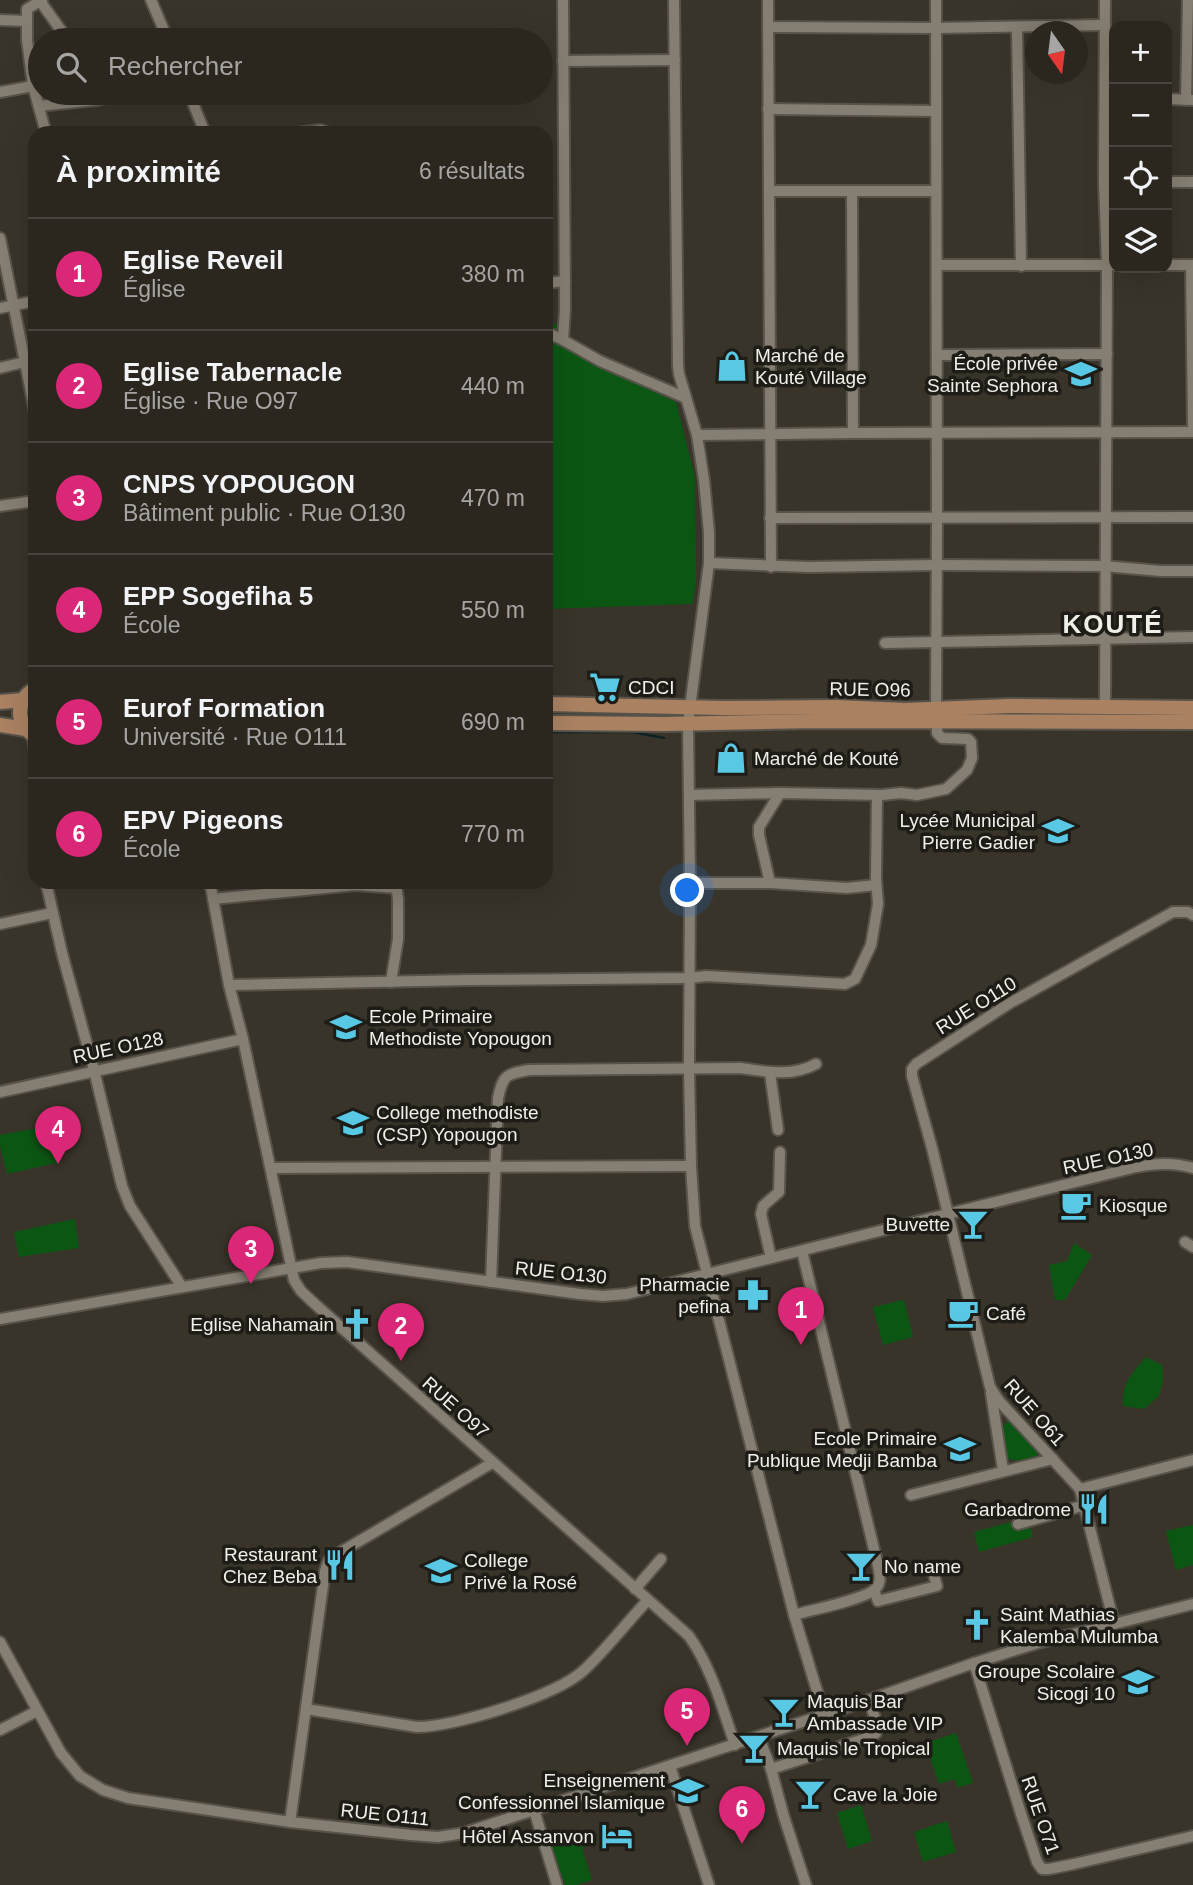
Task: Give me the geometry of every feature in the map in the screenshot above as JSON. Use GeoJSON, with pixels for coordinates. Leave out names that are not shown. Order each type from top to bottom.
{"type":"FeatureCollection","features":[{"type":"Feature","properties":{"kind":"main road"},"geometry":{"type":"LineString","coordinates":[[28,693],[19,712],[22,724],[28,730]]}},
{"type":"Feature","properties":{"kind":"main road"},"geometry":{"type":"LineString","coordinates":[[0,702],[23,700]]}},
{"type":"Feature","properties":{"kind":"main road","name":"RUE O96"},"geometry":{"type":"LineString","coordinates":[[553,704],[1193,722]]}},
{"type":"Feature","properties":{"kind":"main road","name":"RUE O96"},"geometry":{"type":"LineString","coordinates":[[553,723],[688,723],[937,715],[1010,706],[1193,708]]}},
{"type":"Feature","properties":{"kind":"main road"},"geometry":{"type":"LineString","coordinates":[[0,725],[28,732]]}},
{"type":"Feature","properties":{"kind":"street"},"geometry":{"type":"LineString","coordinates":[[151,0],[163,28]]}},
{"type":"Feature","properties":{"kind":"street"},"geometry":{"type":"LineString","coordinates":[[563,0],[563,340]]}},
{"type":"Feature","properties":{"kind":"street"},"geometry":{"type":"LineString","coordinates":[[674,0],[678,365],[697,435],[707,505],[709,563],[688,723],[689,1069],[695,1226],[794,1615],[824,1714]]}},
{"type":"Feature","properties":{"kind":"street"},"geometry":{"type":"LineString","coordinates":[[768,0],[771,566]]}},
{"type":"Feature","properties":{"kind":"street"},"geometry":{"type":"LineString","coordinates":[[689,794],[922,795],[946,789],[967,770],[972,758],[971,742],[968,739],[942,738],[937,733],[936,0]]}},
{"type":"Feature","properties":{"kind":"street"},"geometry":{"type":"LineString","coordinates":[[1105,0],[1109,97]]}},
{"type":"Feature","properties":{"kind":"street"},"geometry":{"type":"LineString","coordinates":[[1172,99],[1190,100],[1188,0]]}},
{"type":"Feature","properties":{"kind":"street"},"geometry":{"type":"LineString","coordinates":[[28,33],[26,4],[41,1],[60,28]]}},
{"type":"Feature","properties":{"kind":"street"},"geometry":{"type":"LineString","coordinates":[[0,20],[27,22]]}},
{"type":"Feature","properties":{"kind":"street"},"geometry":{"type":"LineString","coordinates":[[768,27],[1105,25]]}},
{"type":"Feature","properties":{"kind":"street"},"geometry":{"type":"LineString","coordinates":[[1017,27],[1021,266]]}},
{"type":"Feature","properties":{"kind":"street"},"geometry":{"type":"LineString","coordinates":[[563,61],[675,60]]}},
{"type":"Feature","properties":{"kind":"street"},"geometry":{"type":"LineString","coordinates":[[0,92],[28,87]]}},
{"type":"Feature","properties":{"kind":"street"},"geometry":{"type":"LineString","coordinates":[[44,126],[39,106],[49,105]]}},
{"type":"Feature","properties":{"kind":"street"},"geometry":{"type":"LineString","coordinates":[[194,105],[202,126]]}},
{"type":"Feature","properties":{"kind":"street"},"geometry":{"type":"LineString","coordinates":[[768,109],[936,111]]}},
{"type":"Feature","properties":{"kind":"street"},"geometry":{"type":"LineString","coordinates":[[1172,182],[1193,182]]}},
{"type":"Feature","properties":{"kind":"street"},"geometry":{"type":"LineString","coordinates":[[769,191],[935,191]]}},
{"type":"Feature","properties":{"kind":"street"},"geometry":{"type":"LineString","coordinates":[[852,191],[853,433]]}},
{"type":"Feature","properties":{"kind":"street"},"geometry":{"type":"LineString","coordinates":[[0,238],[28,377]]}},
{"type":"Feature","properties":{"kind":"street"},"geometry":{"type":"LineString","coordinates":[[937,265],[1109,265]]}},
{"type":"Feature","properties":{"kind":"street"},"geometry":{"type":"LineString","coordinates":[[697,435],[1106,433],[1193,430],[1192,265],[1172,265]]}},
{"type":"Feature","properties":{"kind":"street"},"geometry":{"type":"LineString","coordinates":[[1105,708],[1104,566],[1110,273]]}},
{"type":"Feature","properties":{"kind":"street"},"geometry":{"type":"LineString","coordinates":[[553,282],[565,281]]}},
{"type":"Feature","properties":{"kind":"street"},"geometry":{"type":"LineString","coordinates":[[0,308],[28,302]]}},
{"type":"Feature","properties":{"kind":"street"},"geometry":{"type":"LineString","coordinates":[[553,335],[600,361],[686,398]]}},
{"type":"Feature","properties":{"kind":"street"},"geometry":{"type":"LineString","coordinates":[[937,355],[1107,354]]}},
{"type":"Feature","properties":{"kind":"street"},"geometry":{"type":"LineString","coordinates":[[0,368],[25,362]]}},
{"type":"Feature","properties":{"kind":"street"},"geometry":{"type":"LineString","coordinates":[[0,506],[28,502]]}},
{"type":"Feature","properties":{"kind":"street"},"geometry":{"type":"LineString","coordinates":[[770,518],[1193,517]]}},
{"type":"Feature","properties":{"kind":"street"},"geometry":{"type":"LineString","coordinates":[[709,563],[771,566],[1104,566],[1193,572]]}},
{"type":"Feature","properties":{"kind":"street"},"geometry":{"type":"LineString","coordinates":[[885,643],[1193,637]]}},
{"type":"Feature","properties":{"kind":"street"},"geometry":{"type":"LineString","coordinates":[[770,883],[759,835],[760,827],[780,793]]}},
{"type":"Feature","properties":{"kind":"street"},"geometry":{"type":"LineString","coordinates":[[229,985],[706,976],[850,983],[855,979],[871,948],[878,904],[877,794]]}},
{"type":"Feature","properties":{"kind":"street"},"geometry":{"type":"LineString","coordinates":[[690,883],[770,883],[847,888],[876,886]]}},
{"type":"Feature","properties":{"kind":"street"},"geometry":{"type":"LineString","coordinates":[[47,889],[122,1186],[130,1206],[182,1287]]}},
{"type":"Feature","properties":{"kind":"street","name":"RUE O97"},"geometry":{"type":"LineString","coordinates":[[211,889],[229,985],[294,1280],[301,1292],[689,1636],[712,1675],[735,1745]]}},
{"type":"Feature","properties":{"kind":"street"},"geometry":{"type":"LineString","coordinates":[[213,899],[307,889]]}},
{"type":"Feature","properties":{"kind":"street"},"geometry":{"type":"LineString","coordinates":[[391,982],[398,939],[397,889]]}},
{"type":"Feature","properties":{"kind":"street","name":"RUE O110"},"geometry":{"type":"LineString","coordinates":[[948,1214],[912,1076],[916,1063],[1010,1003],[1173,912],[1188,912],[1193,915]]}},
{"type":"Feature","properties":{"kind":"street"},"geometry":{"type":"LineString","coordinates":[[0,924],[52,913]]}},
{"type":"Feature","properties":{"kind":"street","name":"RUE O128"},"geometry":{"type":"LineString","coordinates":[[0,1092],[243,1039]]}},
{"type":"Feature","properties":{"kind":"street"},"geometry":{"type":"LineString","coordinates":[[491,1282],[498,1098],[504,1078],[509,1074],[529,1070],[741,1068],[770,1073],[795,1072],[816,1064]]}},
{"type":"Feature","properties":{"kind":"street"},"geometry":{"type":"LineString","coordinates":[[770,1073],[778,1130]]}},
{"type":"Feature","properties":{"kind":"street"},"geometry":{"type":"LineString","coordinates":[[771,1258],[761,1214],[763,1206],[779,1192],[780,1152]]}},
{"type":"Feature","properties":{"kind":"street","name":"RUE O130"},"geometry":{"type":"LineString","coordinates":[[0,1319],[321,1263],[348,1262],[603,1296],[626,1294],[1149,1165],[1179,1164],[1193,1168]]}},
{"type":"Feature","properties":{"kind":"street"},"geometry":{"type":"LineString","coordinates":[[271,1168],[691,1166]]}},
{"type":"Feature","properties":{"kind":"street","name":"RUE O61"},"geometry":{"type":"LineString","coordinates":[[948,1214],[990,1387],[999,1401],[1080,1489],[1114,1623]]}},
{"type":"Feature","properties":{"kind":"street"},"geometry":{"type":"LineString","coordinates":[[794,1615],[861,1597],[880,1583],[802,1251]]}},
{"type":"Feature","properties":{"kind":"street"},"geometry":{"type":"LineString","coordinates":[[990,1387],[1003,1470]]}},
{"type":"Feature","properties":{"kind":"street"},"geometry":{"type":"LineString","coordinates":[[911,1494],[1053,1459]]}},
{"type":"Feature","properties":{"kind":"street"},"geometry":{"type":"LineString","coordinates":[[1080,1489],[1193,1460]]}},
{"type":"Feature","properties":{"kind":"street"},"geometry":{"type":"LineString","coordinates":[[290,1822],[325,1571],[329,1560],[492,1463]]}},
{"type":"Feature","properties":{"kind":"street"},"geometry":{"type":"LineString","coordinates":[[1018,1524],[1085,1505]]}},
{"type":"Feature","properties":{"kind":"street"},"geometry":{"type":"LineString","coordinates":[[635,1588],[661,1559]]}},
{"type":"Feature","properties":{"kind":"street"},"geometry":{"type":"LineString","coordinates":[[874,1590],[878,1601],[937,1586],[932,1568]]}},
{"type":"Feature","properties":{"kind":"street"},"geometry":{"type":"LineString","coordinates":[[306,1709],[416,1727],[467,1719],[566,1684],[583,1671],[648,1600]]}},
{"type":"Feature","properties":{"kind":"street","name":"RUE O111"},"geometry":{"type":"LineString","coordinates":[[0,1642],[61,1753],[80,1776],[103,1790],[128,1798],[290,1822],[438,1837],[464,1833],[534,1811],[1038,1643],[1193,1604]]}},
{"type":"Feature","properties":{"kind":"street","name":"RUE O71"},"geometry":{"type":"LineString","coordinates":[[974,1663],[1037,1862],[1042,1869],[1193,1836]]}},
{"type":"Feature","properties":{"kind":"street"},"geometry":{"type":"LineString","coordinates":[[771,1769],[876,1733],[877,1724],[869,1700]]}},
{"type":"Feature","properties":{"kind":"street"},"geometry":{"type":"LineString","coordinates":[[0,1730],[37,1711]]}},
{"type":"Feature","properties":{"kind":"street"},"geometry":{"type":"LineString","coordinates":[[759,1737],[806,1885]]}},
{"type":"Feature","properties":{"kind":"street"},"geometry":{"type":"LineString","coordinates":[[670,1766],[709,1885]]}},
{"type":"Feature","properties":{"kind":"street"},"geometry":{"type":"LineString","coordinates":[[534,1811],[557,1885]]}},
{"type":"Feature","properties":{"kind":"green space"},"geometry":{"type":"Polygon","coordinates":[[[553,323],[599,366],[676,402],[695,477],[696,584],[692,604],[553,609],[553,323]]]}},
{"type":"Feature","properties":{"kind":"green space"},"geometry":{"type":"Polygon","coordinates":[[[54,1125],[61,1162],[7,1174],[0,1135],[54,1125]]]}},
{"type":"Feature","properties":{"kind":"green space"},"geometry":{"type":"Polygon","coordinates":[[[75,1219],[79,1248],[19,1257],[14,1232],[75,1219]]]}},
{"type":"Feature","properties":{"kind":"green space"},"geometry":{"type":"Polygon","coordinates":[[[1074,1243],[1092,1255],[1065,1300],[1055,1300],[1049,1265],[1067,1261],[1074,1243]]]}},
{"type":"Feature","properties":{"kind":"green space"},"geometry":{"type":"Polygon","coordinates":[[[904,1300],[913,1337],[883,1345],[873,1307],[904,1300]]]}},
{"type":"Feature","properties":{"kind":"green space"},"geometry":{"type":"Polygon","coordinates":[[[1146,1357],[1162,1365],[1163,1380],[1159,1396],[1144,1409],[1123,1406],[1128,1379],[1146,1357]]]}},
{"type":"Feature","properties":{"kind":"green space"},"geometry":{"type":"Polygon","coordinates":[[[1007,1422],[1014,1422],[1039,1450],[1035,1459],[1009,1459],[1002,1450],[999,1431],[1007,1422]]]}},
{"type":"Feature","properties":{"kind":"green space"},"geometry":{"type":"Polygon","coordinates":[[[1015,1521],[1029,1523],[1033,1537],[979,1552],[974,1532],[1015,1521]]]}},
{"type":"Feature","properties":{"kind":"green space"},"geometry":{"type":"Polygon","coordinates":[[[1193,1525],[1193,1565],[1176,1570],[1166,1531],[1193,1525]]]}},
{"type":"Feature","properties":{"kind":"green space"},"geometry":{"type":"Polygon","coordinates":[[[956,1733],[973,1783],[958,1788],[954,1779],[939,1784],[925,1743],[956,1733]]]}},
{"type":"Feature","properties":{"kind":"green space"},"geometry":{"type":"Polygon","coordinates":[[[861,1805],[872,1841],[848,1849],[837,1813],[861,1805]]]}},
{"type":"Feature","properties":{"kind":"green space"},"geometry":{"type":"Polygon","coordinates":[[[947,1821],[956,1852],[923,1862],[914,1832],[947,1821]]]}},
{"type":"Feature","properties":{"kind":"green space"},"geometry":{"type":"Polygon","coordinates":[[[593,1831],[597,1843],[582,1848],[592,1880],[577,1885],[565,1885],[551,1844],[593,1831]]]}},
{"type":"Feature","properties":{"kind":"waterway"},"geometry":{"type":"LineString","coordinates":[[553,732],[632,732],[664,738]]}},
{"type":"Feature","properties":{"kind":"place","name":"Marché de Kouté Village"},"geometry":{"type":"Point","coordinates":[732,366]}},
{"type":"Feature","properties":{"kind":"place","name":"École privée Sainte Sephora"},"geometry":{"type":"Point","coordinates":[1081,374]}},
{"type":"Feature","properties":{"kind":"place","name":"CDCI"},"geometry":{"type":"Point","coordinates":[605,687]}},
{"type":"Feature","properties":{"kind":"place","name":"Marché de Kouté"},"geometry":{"type":"Point","coordinates":[731,758]}},
{"type":"Feature","properties":{"kind":"place","name":"Lycée Municipal Pierre Gadier"},"geometry":{"type":"Point","coordinates":[1058,831]}},
{"type":"Feature","properties":{"kind":"place","name":"Ecole Primaire Methodiste Yopougon"},"geometry":{"type":"Point","coordinates":[346,1027]}},
{"type":"Feature","properties":{"kind":"place","name":"College methodiste (CSP) Yopougon"},"geometry":{"type":"Point","coordinates":[353,1123]}},
{"type":"Feature","properties":{"kind":"place","name":"EPP Sogefiha 5"},"geometry":{"type":"Point","coordinates":[58,1164]}},
{"type":"Feature","properties":{"kind":"place","name":"Kiosque"},"geometry":{"type":"Point","coordinates":[1076,1205]}},
{"type":"Feature","properties":{"kind":"place","name":"Buvette"},"geometry":{"type":"Point","coordinates":[973,1224]}},
{"type":"Feature","properties":{"kind":"place","name":"CNPS YOPOUGON"},"geometry":{"type":"Point","coordinates":[251,1284]}},
{"type":"Feature","properties":{"kind":"place","name":"Pharmacie pefina"},"geometry":{"type":"Point","coordinates":[753,1295]}},
{"type":"Feature","properties":{"kind":"place","name":"Café"},"geometry":{"type":"Point","coordinates":[963,1313]}},
{"type":"Feature","properties":{"kind":"place","name":"Eglise Nahamain"},"geometry":{"type":"Point","coordinates":[357,1324]}},
{"type":"Feature","properties":{"kind":"place","name":"Eglise Reveil"},"geometry":{"type":"Point","coordinates":[801,1345]}},
{"type":"Feature","properties":{"kind":"place","name":"Eglise Tabernacle"},"geometry":{"type":"Point","coordinates":[401,1361]}},
{"type":"Feature","properties":{"kind":"place","name":"Ecole Primaire Publique Medji Bamba"},"geometry":{"type":"Point","coordinates":[960,1449]}},
{"type":"Feature","properties":{"kind":"place","name":"Garbadrome"},"geometry":{"type":"Point","coordinates":[1094,1509]}},
{"type":"Feature","properties":{"kind":"place","name":"Restaurant Chez Beba"},"geometry":{"type":"Point","coordinates":[340,1565]}},
{"type":"Feature","properties":{"kind":"place","name":"No name"},"geometry":{"type":"Point","coordinates":[861,1566]}},
{"type":"Feature","properties":{"kind":"place","name":"College Privé la Rosé"},"geometry":{"type":"Point","coordinates":[441,1571]}},
{"type":"Feature","properties":{"kind":"place","name":"Saint Mathias Kalemba Mulumba"},"geometry":{"type":"Point","coordinates":[977,1625]}},
{"type":"Feature","properties":{"kind":"place","name":"Groupe Scolaire Sicogi 10"},"geometry":{"type":"Point","coordinates":[1138,1682]}},
{"type":"Feature","properties":{"kind":"place","name":"Maquis Bar Ambassade VIP"},"geometry":{"type":"Point","coordinates":[784,1712]}},
{"type":"Feature","properties":{"kind":"place","name":"Eurof Formation"},"geometry":{"type":"Point","coordinates":[687,1746]}},
{"type":"Feature","properties":{"kind":"place","name":"Maquis le Tropical"},"geometry":{"type":"Point","coordinates":[754,1748]}},
{"type":"Feature","properties":{"kind":"place","name":"Enseignement Confessionnel Islamique"},"geometry":{"type":"Point","coordinates":[688,1791]}},
{"type":"Feature","properties":{"kind":"place","name":"Cave la Joie"},"geometry":{"type":"Point","coordinates":[810,1794]}},
{"type":"Feature","properties":{"kind":"place","name":"Hôtel Assanvon"},"geometry":{"type":"Point","coordinates":[617,1836]}},
{"type":"Feature","properties":{"kind":"place","name":"EPV Pigeons"},"geometry":{"type":"Point","coordinates":[742,1844]}},
{"type":"Feature","properties":{"kind":"district","name":"KOUTÉ"},"geometry":{"type":"Point","coordinates":[1113,624]}}]}
